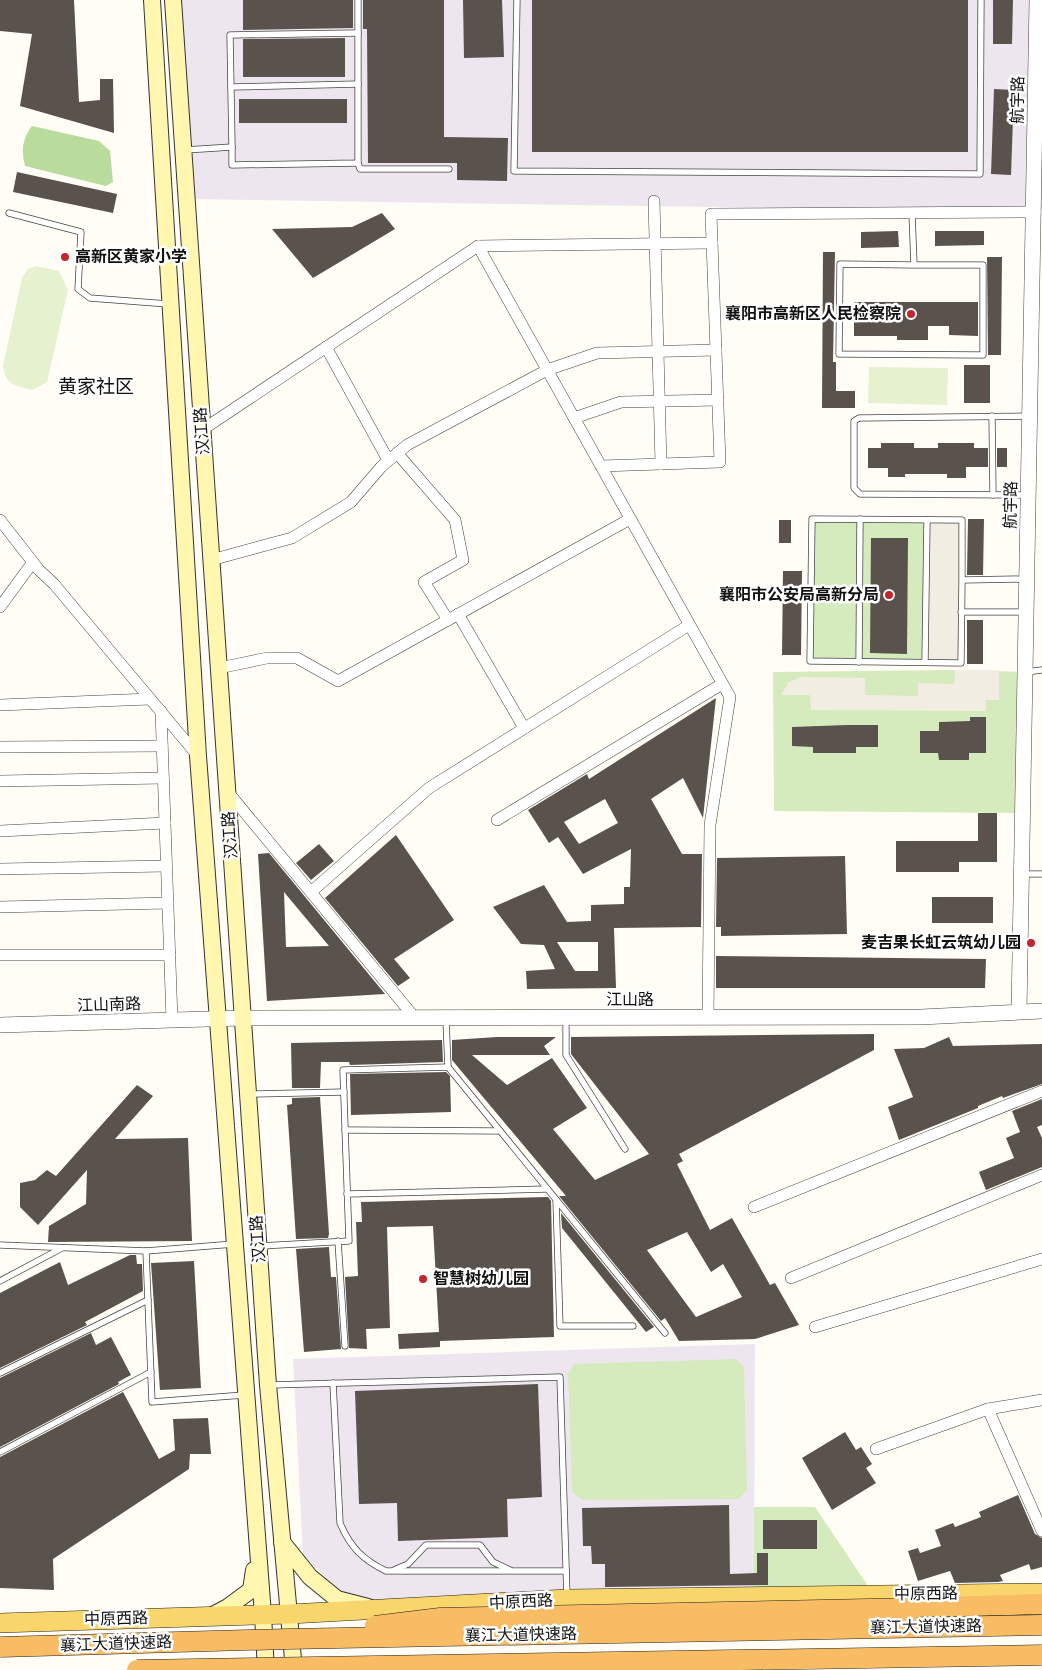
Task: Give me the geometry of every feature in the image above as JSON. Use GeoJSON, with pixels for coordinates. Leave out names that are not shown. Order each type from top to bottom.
{"type":"FeatureCollection","features":[{"type":"Feature","properties":{"kind":"highway"},"geometry":{"type":"LineString","coordinates":[[167,1643],[223,1630],[376,1626],[440,1618],[1042,1604]]}},
{"type":"Feature","properties":{"kind":"highway","name":"襄江大道快速路"},"geometry":{"type":"LineString","coordinates":[[0,1648],[1042,1625]]}},
{"type":"Feature","properties":{"kind":"highway","name":"襄江大道快速路"},"geometry":{"type":"LineString","coordinates":[[137,1670],[1042,1655]]}},
{"type":"Feature","properties":{"kind":"main road","name":"汉江路"},"geometry":{"type":"LineString","coordinates":[[152,0],[198,756],[264,1615],[266,1670]]}},
{"type":"Feature","properties":{"kind":"main road","name":"汉江路"},"geometry":{"type":"LineString","coordinates":[[173,0],[268,1385],[294,1670]]}},
{"type":"Feature","properties":{"kind":"main road"},"geometry":{"type":"LineString","coordinates":[[282,1542],[310,1577],[337,1599],[375,1610]]}},
{"type":"Feature","properties":{"kind":"main road"},"geometry":{"type":"LineString","coordinates":[[208,1617],[228,1607],[251,1590],[258,1545]]}},
{"type":"Feature","properties":{"kind":"main road","name":"中原西路"},"geometry":{"type":"LineString","coordinates":[[0,1623],[290,1614],[567,1599],[1042,1593]]}},
{"type":"Feature","properties":{"kind":"street","name":"航宇路"},"geometry":{"type":"LineString","coordinates":[[1019,1011],[1029,495],[1038,212],[1037,0]]}},
{"type":"Feature","properties":{"kind":"street"},"geometry":{"type":"LineString","coordinates":[[654,201],[660,464]]}},
{"type":"Feature","properties":{"kind":"street"},"geometry":{"type":"LineString","coordinates":[[601,466],[720,462],[711,214],[1038,212]]}},
{"type":"Feature","properties":{"kind":"street"},"geometry":{"type":"LineString","coordinates":[[202,430],[478,246],[712,243]]}},
{"type":"Feature","properties":{"kind":"street"},"geometry":{"type":"LineString","coordinates":[[478,246],[730,697],[710,825],[708,1017]]}},
{"type":"Feature","properties":{"kind":"street"},"geometry":{"type":"LineString","coordinates":[[326,347],[393,457],[455,520],[463,560],[424,582],[453,617],[524,728]]}},
{"type":"Feature","properties":{"kind":"street"},"geometry":{"type":"LineString","coordinates":[[211,560],[292,538],[351,502],[393,457],[407,445],[547,370],[597,353],[716,350]]}},
{"type":"Feature","properties":{"kind":"street"},"geometry":{"type":"LineString","coordinates":[[574,418],[622,402],[718,400]]}},
{"type":"Feature","properties":{"kind":"street"},"geometry":{"type":"LineString","coordinates":[[219,668],[268,658],[297,658],[338,681],[630,519]]}},
{"type":"Feature","properties":{"kind":"street"},"geometry":{"type":"LineString","coordinates":[[0,520],[33,562],[54,584],[198,756]]}},
{"type":"Feature","properties":{"kind":"street"},"geometry":{"type":"LineString","coordinates":[[0,607],[33,562]]}},
{"type":"Feature","properties":{"kind":"street"},"geometry":{"type":"LineString","coordinates":[[311,892],[428,788],[689,625]]}},
{"type":"Feature","properties":{"kind":"street"},"geometry":{"type":"LineString","coordinates":[[497,820],[722,684]]}},
{"type":"Feature","properties":{"kind":"street"},"geometry":{"type":"LineString","coordinates":[[0,705],[150,698]]}},
{"type":"Feature","properties":{"kind":"street"},"geometry":{"type":"LineString","coordinates":[[160,711],[172,1020]]}},
{"type":"Feature","properties":{"kind":"street"},"geometry":{"type":"LineString","coordinates":[[0,747],[162,746]]}},
{"type":"Feature","properties":{"kind":"street"},"geometry":{"type":"LineString","coordinates":[[0,781],[163,778]]}},
{"type":"Feature","properties":{"kind":"street"},"geometry":{"type":"LineString","coordinates":[[227,791],[415,1018]]}},
{"type":"Feature","properties":{"kind":"street"},"geometry":{"type":"LineString","coordinates":[[0,831],[165,824]]}},
{"type":"Feature","properties":{"kind":"street"},"geometry":{"type":"LineString","coordinates":[[0,869],[166,866]]}},
{"type":"Feature","properties":{"kind":"street"},"geometry":{"type":"LineString","coordinates":[[0,907],[168,903]]}},
{"type":"Feature","properties":{"kind":"street"},"geometry":{"type":"LineString","coordinates":[[0,955],[170,955]]}},
{"type":"Feature","properties":{"kind":"street","name":"江山路"},"geometry":{"type":"LineString","coordinates":[[218,1019],[921,1017],[1019,1011],[1042,1012]]}},
{"type":"Feature","properties":{"kind":"street","name":"江山南路"},"geometry":{"type":"LineString","coordinates":[[0,1025],[218,1019]]}},
{"type":"Feature","properties":{"kind":"street"},"geometry":{"type":"LineString","coordinates":[[754,1207],[1042,1091]]}},
{"type":"Feature","properties":{"kind":"street"},"geometry":{"type":"LineString","coordinates":[[791,1278],[1042,1175]]}},
{"type":"Feature","properties":{"kind":"street"},"geometry":{"type":"LineString","coordinates":[[815,1327],[1042,1259]]}},
{"type":"Feature","properties":{"kind":"street"},"geometry":{"type":"LineString","coordinates":[[876,1449],[988,1409],[1042,1400]]}},
{"type":"Feature","properties":{"kind":"street"},"geometry":{"type":"LineString","coordinates":[[988,1409],[1042,1530]]}},
{"type":"Feature","properties":{"kind":"lane"},"geometry":{"type":"LineString","coordinates":[[358,0],[358,163],[360,169],[450,169]]}},
{"type":"Feature","properties":{"kind":"lane"},"geometry":{"type":"LineString","coordinates":[[517,0],[514,171],[980,174],[980,0]]}},
{"type":"Feature","properties":{"kind":"lane"},"geometry":{"type":"LineString","coordinates":[[358,33],[230,35],[232,165],[358,163]]}},
{"type":"Feature","properties":{"kind":"lane"},"geometry":{"type":"LineString","coordinates":[[231,87],[358,84]]}},
{"type":"Feature","properties":{"kind":"lane"},"geometry":{"type":"LineString","coordinates":[[182,150],[232,148]]}},
{"type":"Feature","properties":{"kind":"lane"},"geometry":{"type":"LineString","coordinates":[[9,213],[81,232],[78,289],[90,298],[170,304]]}},
{"type":"Feature","properties":{"kind":"lane"},"geometry":{"type":"LineString","coordinates":[[912,213],[914,265]]}},
{"type":"Feature","properties":{"kind":"lane"},"geometry":{"type":"LineString","coordinates":[[840,264],[914,265],[983,265],[982,355],[839,354],[840,264]]}},
{"type":"Feature","properties":{"kind":"lane"},"geometry":{"type":"LineString","coordinates":[[992,416],[993,495]]}},
{"type":"Feature","properties":{"kind":"lane"},"geometry":{"type":"LineString","coordinates":[[1029,495],[860,494],[854,488],[854,421],[859,418],[1031,416]]}},
{"type":"Feature","properties":{"kind":"lane"},"geometry":{"type":"LineString","coordinates":[[812,519],[927,520],[962,520],[961,663],[810,662],[812,519]]}},
{"type":"Feature","properties":{"kind":"lane"},"geometry":{"type":"LineString","coordinates":[[859,662],[860,519]]}},
{"type":"Feature","properties":{"kind":"lane"},"geometry":{"type":"LineString","coordinates":[[925,662],[927,520]]}},
{"type":"Feature","properties":{"kind":"lane"},"geometry":{"type":"LineString","coordinates":[[962,580],[1027,580]]}},
{"type":"Feature","properties":{"kind":"lane"},"geometry":{"type":"LineString","coordinates":[[961,612],[1027,612]]}},
{"type":"Feature","properties":{"kind":"lane"},"geometry":{"type":"LineString","coordinates":[[1026,672],[1042,670]]}},
{"type":"Feature","properties":{"kind":"lane"},"geometry":{"type":"LineString","coordinates":[[1022,874],[1042,874]]}},
{"type":"Feature","properties":{"kind":"lane"},"geometry":{"type":"LineString","coordinates":[[566,1017],[566,1055],[625,1149]]}},
{"type":"Feature","properties":{"kind":"lane"},"geometry":{"type":"LineString","coordinates":[[446,1018],[448,1068],[665,1333]]}},
{"type":"Feature","properties":{"kind":"lane"},"geometry":{"type":"LineString","coordinates":[[258,1246],[349,1241],[343,1070],[448,1068]]}},
{"type":"Feature","properties":{"kind":"lane"},"geometry":{"type":"LineString","coordinates":[[248,1094],[344,1092]]}},
{"type":"Feature","properties":{"kind":"lane"},"geometry":{"type":"LineString","coordinates":[[345,1130],[500,1131]]}},
{"type":"Feature","properties":{"kind":"lane"},"geometry":{"type":"LineString","coordinates":[[347,1194],[547,1189]]}},
{"type":"Feature","properties":{"kind":"lane"},"geometry":{"type":"LineString","coordinates":[[556,1200],[560,1326],[633,1326]]}},
{"type":"Feature","properties":{"kind":"lane"},"geometry":{"type":"LineString","coordinates":[[338,1241],[345,1346]]}},
{"type":"Feature","properties":{"kind":"lane"},"geometry":{"type":"LineString","coordinates":[[0,1245],[146,1251],[235,1244]]}},
{"type":"Feature","properties":{"kind":"lane"},"geometry":{"type":"LineString","coordinates":[[0,1281],[63,1248]]}},
{"type":"Feature","properties":{"kind":"lane"},"geometry":{"type":"LineString","coordinates":[[146,1251],[152,1402],[246,1395]]}},
{"type":"Feature","properties":{"kind":"lane"},"geometry":{"type":"LineString","coordinates":[[0,1373],[148,1300]]}},
{"type":"Feature","properties":{"kind":"lane"},"geometry":{"type":"LineString","coordinates":[[0,1452],[151,1372]]}},
{"type":"Feature","properties":{"kind":"lane"},"geometry":{"type":"LineString","coordinates":[[268,1385],[560,1377],[567,1599]]}},
{"type":"Feature","properties":{"kind":"lane"},"geometry":{"type":"LineString","coordinates":[[333,1383],[340,1523],[347,1540],[366,1561],[386,1571],[566,1571]]}},
{"type":"Feature","properties":{"kind":"lane"},"geometry":{"type":"LineString","coordinates":[[392,1571],[408,1564],[426,1545],[480,1545],[493,1562],[512,1571]]}},
{"type":"Feature","properties":{"kind":"shaded area"},"geometry":{"type":"Polygon","coordinates":[[[180,0],[1042,0],[1042,212],[185,199],[180,0]]]}},
{"type":"Feature","properties":{"kind":"shaded area"},"geometry":{"type":"Polygon","coordinates":[[[927,520],[962,520],[961,663],[925,662],[927,520]]]}},
{"type":"Feature","properties":{"kind":"shaded area"},"geometry":{"type":"Polygon","coordinates":[[[955,670],[999,670],[999,700],[986,700],[986,711],[811,710],[810,695],[781,695],[789,682],[801,677],[865,678],[865,695],[918,696],[918,683],[954,684],[955,670]]]}},
{"type":"Feature","properties":{"kind":"shaded area"},"geometry":{"type":"Polygon","coordinates":[[[755,1344],[754,1591],[365,1601],[336,1588],[303,1555],[293,1359],[755,1344]]]}},
{"type":"Feature","properties":{"kind":"green space"},"geometry":{"type":"Polygon","coordinates":[[[32,126],[99,141],[110,151],[113,182],[106,186],[25,166],[23,145],[32,126]]]}},
{"type":"Feature","properties":{"kind":"green space"},"geometry":{"type":"Polygon","coordinates":[[[36,266],[59,271],[68,290],[47,382],[32,390],[12,384],[4,373],[3,366],[22,278],[28,269],[36,266]]]}},
{"type":"Feature","properties":{"kind":"green space"},"geometry":{"type":"Polygon","coordinates":[[[869,367],[948,368],[947,405],[868,403],[869,367]]]}},
{"type":"Feature","properties":{"kind":"green space"},"geometry":{"type":"Polygon","coordinates":[[[812,519],[927,520],[925,662],[810,661],[812,519]]]}},
{"type":"Feature","properties":{"kind":"green space"},"geometry":{"type":"Polygon","coordinates":[[[955,670],[1026,672],[1023,813],[774,811],[773,672],[955,670]]]}},
{"type":"Feature","properties":{"kind":"green space"},"geometry":{"type":"Polygon","coordinates":[[[736,1359],[744,1367],[747,1490],[738,1499],[582,1500],[572,1492],[568,1373],[575,1364],[736,1359]]]}},
{"type":"Feature","properties":{"kind":"green space"},"geometry":{"type":"Polygon","coordinates":[[[754,1507],[815,1507],[868,1586],[754,1591],[754,1507]]]}},
{"type":"Feature","properties":{"kind":"building"},"geometry":{"type":"Polygon","coordinates":[[[0,0],[74,0],[79,102],[100,100],[100,79],[113,79],[114,133],[20,106],[32,34],[0,31],[0,0]]]}},
{"type":"Feature","properties":{"kind":"building"},"geometry":{"type":"Polygon","coordinates":[[[243,0],[353,0],[353,28],[243,30],[243,0]]]}},
{"type":"Feature","properties":{"kind":"building"},"geometry":{"type":"Polygon","coordinates":[[[363,0],[444,0],[444,137],[508,138],[507,181],[457,180],[457,163],[368,163],[367,29],[363,29],[363,0]]]}},
{"type":"Feature","properties":{"kind":"building"},"geometry":{"type":"Polygon","coordinates":[[[463,0],[502,0],[504,57],[464,58],[463,0]]]}},
{"type":"Feature","properties":{"kind":"building"},"geometry":{"type":"Polygon","coordinates":[[[532,0],[968,0],[968,152],[532,152],[532,0]]]}},
{"type":"Feature","properties":{"kind":"building"},"geometry":{"type":"Polygon","coordinates":[[[993,0],[1013,0],[1012,44],[993,44],[993,0]]]}},
{"type":"Feature","properties":{"kind":"building"},"geometry":{"type":"Polygon","coordinates":[[[345,38],[345,77],[243,77],[243,39],[345,38]]]}},
{"type":"Feature","properties":{"kind":"building"},"geometry":{"type":"Polygon","coordinates":[[[994,89],[1014,90],[1011,175],[991,174],[994,89]]]}},
{"type":"Feature","properties":{"kind":"building"},"geometry":{"type":"Polygon","coordinates":[[[239,99],[347,99],[347,123],[239,123],[239,99]]]}},
{"type":"Feature","properties":{"kind":"building"},"geometry":{"type":"Polygon","coordinates":[[[17,172],[117,194],[113,213],[13,192],[17,172]]]}},
{"type":"Feature","properties":{"kind":"building"},"geometry":{"type":"Polygon","coordinates":[[[382,213],[395,229],[313,278],[272,229],[352,227],[382,213]]]}},
{"type":"Feature","properties":{"kind":"building"},"geometry":{"type":"Polygon","coordinates":[[[898,231],[899,247],[861,248],[861,232],[898,231]]]}},
{"type":"Feature","properties":{"kind":"building"},"geometry":{"type":"Polygon","coordinates":[[[935,231],[984,231],[984,245],[935,246],[935,231]]]}},
{"type":"Feature","properties":{"kind":"building"},"geometry":{"type":"Polygon","coordinates":[[[823,252],[835,252],[833,362],[836,362],[836,391],[855,391],[855,408],[822,408],[823,252]]]}},
{"type":"Feature","properties":{"kind":"building"},"geometry":{"type":"Polygon","coordinates":[[[987,257],[1002,257],[1001,355],[988,355],[987,257]]]}},
{"type":"Feature","properties":{"kind":"building","name":"襄阳市高新区人民检察院"},"geometry":{"type":"Polygon","coordinates":[[[854,302],[978,302],[978,336],[949,335],[949,326],[928,326],[928,340],[897,340],[897,336],[854,336],[854,302]]]}},
{"type":"Feature","properties":{"kind":"building"},"geometry":{"type":"Polygon","coordinates":[[[964,365],[990,365],[990,403],[964,403],[964,365]]]}},
{"type":"Feature","properties":{"kind":"building"},"geometry":{"type":"Polygon","coordinates":[[[881,443],[914,443],[914,448],[938,448],[938,443],[974,443],[974,448],[988,448],[988,467],[966,467],[966,478],[947,478],[947,474],[905,474],[905,477],[888,477],[888,468],[868,468],[868,448],[881,448],[881,443]]]}},
{"type":"Feature","properties":{"kind":"building"},"geometry":{"type":"Polygon","coordinates":[[[997,448],[1007,448],[1007,467],[997,467],[997,448]]]}},
{"type":"Feature","properties":{"kind":"building"},"geometry":{"type":"Polygon","coordinates":[[[968,519],[984,519],[983,575],[967,575],[968,519]]]}},
{"type":"Feature","properties":{"kind":"building"},"geometry":{"type":"Polygon","coordinates":[[[779,520],[791,520],[791,543],[779,543],[779,520]]]}},
{"type":"Feature","properties":{"kind":"building","name":"襄阳市公安局高新分局"},"geometry":{"type":"Polygon","coordinates":[[[871,538],[908,538],[907,654],[870,653],[871,538]]]}},
{"type":"Feature","properties":{"kind":"building"},"geometry":{"type":"Polygon","coordinates":[[[783,571],[802,571],[801,655],[782,655],[783,571]]]}},
{"type":"Feature","properties":{"kind":"building"},"geometry":{"type":"Polygon","coordinates":[[[967,620],[983,620],[983,664],[967,664],[967,620]]]}},
{"type":"Feature","properties":{"kind":"building"},"geometry":{"type":"Polygon","coordinates":[[[716,698],[703,818],[683,778],[651,799],[682,854],[702,854],[701,927],[614,928],[616,988],[527,989],[526,971],[555,969],[544,945],[521,944],[493,907],[544,885],[567,922],[591,921],[591,905],[624,904],[624,887],[630,887],[631,849],[583,874],[558,837],[549,843],[528,810],[587,774],[589,779],[716,698]],[[605,799],[564,822],[579,844],[618,823],[605,799]],[[557,942],[575,971],[598,971],[598,942],[557,942]]]}},
{"type":"Feature","properties":{"kind":"building"},"geometry":{"type":"Polygon","coordinates":[[[970,717],[986,717],[986,753],[969,753],[969,760],[939,760],[938,753],[920,753],[920,731],[939,731],[939,722],[970,721],[970,717]]]}},
{"type":"Feature","properties":{"kind":"building"},"geometry":{"type":"Polygon","coordinates":[[[878,725],[878,747],[856,747],[856,753],[813,753],[813,747],[792,746],[792,727],[878,725]]]}},
{"type":"Feature","properties":{"kind":"building"},"geometry":{"type":"Polygon","coordinates":[[[978,813],[997,813],[997,862],[959,862],[959,872],[896,872],[896,841],[978,841],[978,813]]]}},
{"type":"Feature","properties":{"kind":"building"},"geometry":{"type":"Polygon","coordinates":[[[396,835],[454,920],[394,959],[410,978],[398,986],[325,898],[396,835]]]}},
{"type":"Feature","properties":{"kind":"building"},"geometry":{"type":"Polygon","coordinates":[[[319,844],[334,861],[311,880],[296,863],[319,844]]]}},
{"type":"Feature","properties":{"kind":"building"},"geometry":{"type":"Polygon","coordinates":[[[269,853],[385,994],[267,1001],[258,854],[269,853]],[[284,892],[286,947],[329,946],[284,892]]]}},
{"type":"Feature","properties":{"kind":"building"},"geometry":{"type":"Polygon","coordinates":[[[845,856],[847,934],[721,936],[721,927],[716,927],[717,858],[845,856]]]}},
{"type":"Feature","properties":{"kind":"building"},"geometry":{"type":"Polygon","coordinates":[[[932,897],[993,897],[993,923],[932,923],[932,897]]]}},
{"type":"Feature","properties":{"kind":"building"},"geometry":{"type":"Polygon","coordinates":[[[716,956],[986,959],[985,988],[716,988],[716,956]]]}},
{"type":"Feature","properties":{"kind":"building"},"geometry":{"type":"Polygon","coordinates":[[[874,1034],[874,1050],[679,1154],[683,1161],[677,1164],[710,1230],[732,1218],[770,1285],[775,1283],[799,1325],[755,1339],[679,1341],[665,1318],[661,1321],[559,1196],[566,1196],[452,1060],[452,1040],[497,1037],[556,1037],[544,1046],[550,1055],[472,1055],[507,1085],[552,1058],[587,1108],[553,1129],[595,1180],[649,1154],[571,1054],[571,1037],[874,1034]],[[687,1232],[647,1250],[696,1317],[742,1297],[723,1264],[711,1272],[687,1232]]]}},
{"type":"Feature","properties":{"kind":"building"},"geometry":{"type":"Polygon","coordinates":[[[949,1037],[953,1046],[1042,1044],[1042,1084],[1003,1098],[1002,1096],[978,1106],[978,1108],[899,1140],[888,1107],[913,1097],[894,1049],[924,1048],[949,1037]]]}},
{"type":"Feature","properties":{"kind":"building"},"geometry":{"type":"Polygon","coordinates":[[[442,1040],[443,1062],[350,1065],[349,1062],[321,1062],[320,1088],[292,1088],[291,1043],[442,1040]]]}},
{"type":"Feature","properties":{"kind":"building"},"geometry":{"type":"Polygon","coordinates":[[[446,1072],[450,1076],[451,1112],[351,1115],[350,1074],[446,1072]]]}},
{"type":"Feature","properties":{"kind":"building"},"geometry":{"type":"Polygon","coordinates":[[[137,1085],[153,1096],[115,1139],[188,1138],[192,1241],[48,1242],[49,1226],[86,1204],[87,1170],[38,1225],[20,1207],[20,1183],[35,1180],[47,1170],[56,1176],[137,1085]]]}},
{"type":"Feature","properties":{"kind":"building"},"geometry":{"type":"Polygon","coordinates":[[[320,1097],[329,1234],[328,1238],[296,1239],[287,1105],[292,1104],[292,1098],[320,1097]]]}},
{"type":"Feature","properties":{"kind":"building"},"geometry":{"type":"Polygon","coordinates":[[[1042,1099],[1042,1125],[1037,1127],[1042,1138],[1042,1167],[986,1190],[979,1172],[1014,1158],[1006,1138],[1020,1132],[1012,1111],[1042,1099]]]}},
{"type":"Feature","properties":{"kind":"building"},"geometry":{"type":"Polygon","coordinates":[[[548,1197],[551,1201],[554,1337],[440,1341],[440,1347],[399,1349],[398,1334],[439,1332],[433,1226],[387,1227],[390,1328],[366,1329],[367,1349],[349,1348],[345,1277],[358,1276],[356,1222],[362,1222],[361,1202],[548,1197]]]}},
{"type":"Feature","properties":{"kind":"building"},"geometry":{"type":"Polygon","coordinates":[[[561,1213],[654,1327],[646,1332],[562,1228],[561,1213]]]}},
{"type":"Feature","properties":{"kind":"building"},"geometry":{"type":"Polygon","coordinates":[[[329,1247],[331,1277],[336,1277],[341,1349],[304,1352],[296,1249],[329,1247]]]}},
{"type":"Feature","properties":{"kind":"building"},"geometry":{"type":"Polygon","coordinates":[[[130,1255],[136,1255],[137,1264],[142,1264],[143,1291],[85,1322],[87,1325],[0,1368],[0,1293],[60,1262],[68,1285],[130,1255]]]}},
{"type":"Feature","properties":{"kind":"building"},"geometry":{"type":"Polygon","coordinates":[[[194,1261],[201,1388],[160,1390],[151,1263],[194,1261]]]}},
{"type":"Feature","properties":{"kind":"building"},"geometry":{"type":"Polygon","coordinates":[[[91,1333],[96,1345],[111,1337],[131,1375],[118,1382],[119,1384],[0,1447],[0,1378],[91,1333]]]}},
{"type":"Feature","properties":{"kind":"building"},"geometry":{"type":"Polygon","coordinates":[[[538,1384],[542,1497],[507,1499],[508,1537],[398,1541],[397,1503],[359,1504],[355,1391],[538,1384]]]}},
{"type":"Feature","properties":{"kind":"building"},"geometry":{"type":"Polygon","coordinates":[[[123,1392],[159,1459],[175,1450],[173,1419],[208,1418],[211,1454],[190,1454],[189,1469],[53,1559],[54,1590],[0,1588],[0,1457],[123,1392]]]}},
{"type":"Feature","properties":{"kind":"building"},"geometry":{"type":"Polygon","coordinates":[[[845,1432],[856,1450],[861,1447],[872,1464],[866,1468],[876,1483],[832,1510],[802,1458],[845,1432]]]}},
{"type":"Feature","properties":{"kind":"building"},"geometry":{"type":"Polygon","coordinates":[[[1018,1495],[1035,1534],[1042,1538],[1042,1567],[1031,1570],[1029,1564],[1000,1575],[1003,1581],[998,1582],[955,1583],[950,1571],[918,1581],[908,1551],[918,1548],[920,1553],[941,1546],[935,1530],[953,1523],[955,1527],[981,1517],[979,1512],[1018,1495]]]}},
{"type":"Feature","properties":{"kind":"building"},"geometry":{"type":"Polygon","coordinates":[[[729,1505],[730,1574],[757,1573],[757,1553],[768,1553],[768,1585],[605,1587],[605,1564],[592,1564],[591,1546],[583,1546],[582,1508],[729,1505]]]}},
{"type":"Feature","properties":{"kind":"building"},"geometry":{"type":"Polygon","coordinates":[[[763,1520],[817,1520],[817,1549],[763,1549],[763,1520]]]}},
{"type":"Feature","properties":{"kind":"place","name":"高新区黄家小学"},"geometry":{"type":"Point","coordinates":[65,257]}},
{"type":"Feature","properties":{"kind":"place","name":"襄阳市高新区人民检察院"},"geometry":{"type":"Point","coordinates":[911,314]}},
{"type":"Feature","properties":{"kind":"place","name":"襄阳市公安局高新分局"},"geometry":{"type":"Point","coordinates":[889,595]}},
{"type":"Feature","properties":{"kind":"place","name":"麦吉果长虹云筑幼儿园"},"geometry":{"type":"Point","coordinates":[1031,943]}},
{"type":"Feature","properties":{"kind":"place","name":"智慧树幼儿园"},"geometry":{"type":"Point","coordinates":[423,1279]}},
{"type":"Feature","properties":{"kind":"district","name":"黄家社区"},"geometry":{"type":"Point","coordinates":[96,387]}}]}
